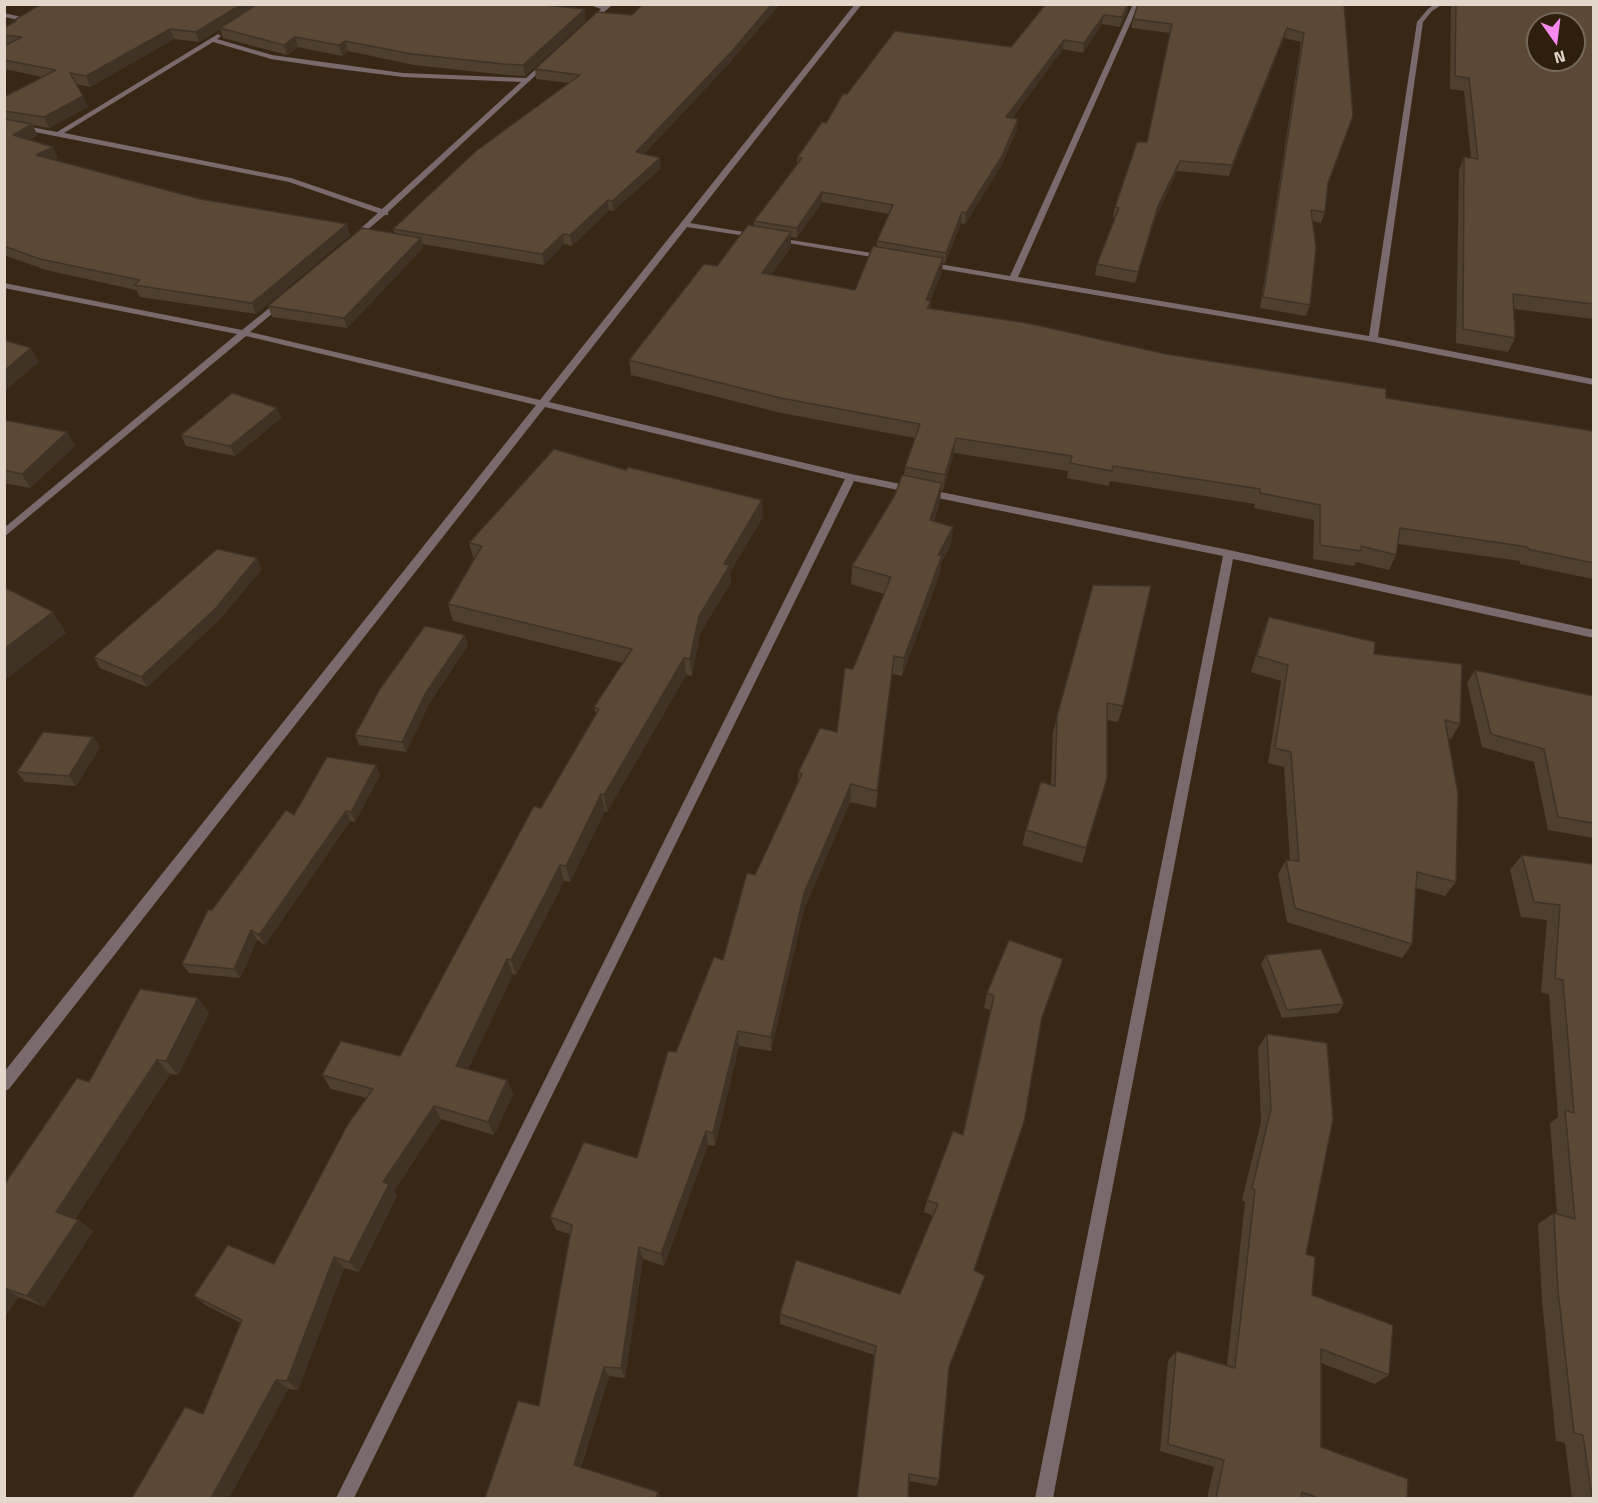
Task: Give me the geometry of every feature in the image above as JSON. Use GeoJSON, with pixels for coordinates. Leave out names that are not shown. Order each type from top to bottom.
{"type":"FeatureCollection","features":[{"type":"Feature","properties":{"kind":"street"},"geometry":{"type":"LineString","coordinates":[[590,4],[608,6]]}},
{"type":"Feature","properties":{"kind":"street"},"geometry":{"type":"LineString","coordinates":[[4,1084],[859,4]]}},
{"type":"Feature","properties":{"kind":"street"},"geometry":{"type":"LineString","coordinates":[[1373,339],[1420,22],[1430,10],[1440,4]]}},
{"type":"Feature","properties":{"kind":"street"},"geometry":{"type":"LineString","coordinates":[[580,32],[608,6]]}},
{"type":"Feature","properties":{"kind":"street"},"geometry":{"type":"LineString","coordinates":[[1014,278],[1134,7],[1123,8]]}},
{"type":"Feature","properties":{"kind":"street"},"geometry":{"type":"LineString","coordinates":[[14,24],[32,14]]}},
{"type":"Feature","properties":{"kind":"street"},"geometry":{"type":"LineString","coordinates":[[4,15],[24,19]]}},
{"type":"Feature","properties":{"kind":"street"},"geometry":{"type":"LineString","coordinates":[[58,134],[222,34]]}},
{"type":"Feature","properties":{"kind":"street"},"geometry":{"type":"LineString","coordinates":[[213,40],[271,57],[331,66],[402,75],[528,80]]}},
{"type":"Feature","properties":{"kind":"street"},"geometry":{"type":"LineString","coordinates":[[350,243],[554,56]]}},
{"type":"Feature","properties":{"kind":"street"},"geometry":{"type":"LineString","coordinates":[[4,124],[291,180],[385,213]]}},
{"type":"Feature","properties":{"kind":"street"},"geometry":{"type":"LineString","coordinates":[[686,225],[897,259]]}},
{"type":"Feature","properties":{"kind":"street"},"geometry":{"type":"LineString","coordinates":[[920,262],[1373,339],[1593,382]]}},
{"type":"Feature","properties":{"kind":"street"},"geometry":{"type":"LineString","coordinates":[[4,285],[244,333],[851,477],[1229,554],[1593,634]]}},
{"type":"Feature","properties":{"kind":"street"},"geometry":{"type":"LineString","coordinates":[[6,531],[288,296]]}},
{"type":"Feature","properties":{"kind":"street"},"geometry":{"type":"LineString","coordinates":[[345,1498],[851,477]]}},
{"type":"Feature","properties":{"kind":"street"},"geometry":{"type":"LineString","coordinates":[[1044,1498],[1229,554]]}},
{"type":"Feature","properties":{"kind":"building"},"geometry":{"type":"Polygon","coordinates":[[[41,4],[242,4],[196,32],[170,29],[86,76],[70,73],[83,96],[44,117],[4,111],[4,97],[56,70],[4,60],[4,46],[22,37],[4,35],[4,28],[41,4]]]}},
{"type":"Feature","properties":{"kind":"building"},"geometry":{"type":"Polygon","coordinates":[[[257,4],[533,4],[585,9],[523,65],[412,54],[345,41],[339,45],[295,37],[284,45],[220,28],[257,4]]]}},
{"type":"Feature","properties":{"kind":"building"},"geometry":{"type":"Polygon","coordinates":[[[643,4],[772,4],[732,51],[636,152],[660,158],[612,201],[608,200],[570,235],[563,234],[542,254],[393,229],[476,151],[580,75],[535,69],[597,12],[632,15],[643,4]]]}},
{"type":"Feature","properties":{"kind":"building"},"geometry":{"type":"Polygon","coordinates":[[[1046,4],[1128,4],[1122,17],[1104,15],[1084,43],[1064,40],[1006,117],[1018,119],[1002,156],[966,213],[962,212],[946,253],[877,241],[893,205],[822,192],[797,228],[754,221],[802,158],[797,158],[822,122],[826,123],[843,94],[847,94],[895,31],[1011,47],[1046,4]]]}},
{"type":"Feature","properties":{"kind":"building"},"geometry":{"type":"Polygon","coordinates":[[[1138,4],[1344,4],[1353,116],[1328,183],[1325,212],[1311,210],[1316,248],[1310,305],[1263,297],[1304,33],[1287,28],[1232,165],[1180,161],[1158,206],[1138,272],[1097,264],[1119,208],[1115,207],[1137,142],[1147,142],[1172,24],[1133,19],[1138,4]]]}},
{"type":"Feature","properties":{"kind":"building"},"geometry":{"type":"Polygon","coordinates":[[[1456,4],[1593,4],[1593,304],[1513,294],[1515,338],[1463,329],[1464,157],[1478,159],[1469,78],[1455,76],[1456,4]]]}},
{"type":"Feature","properties":{"kind":"building"},"geometry":{"type":"Polygon","coordinates":[[[4,119],[32,124],[13,135],[53,147],[36,155],[200,199],[347,224],[252,303],[134,285],[140,280],[40,259],[4,246],[4,119]]]}},
{"type":"Feature","properties":{"kind":"building"},"geometry":{"type":"Polygon","coordinates":[[[748,225],[791,232],[762,273],[855,290],[873,246],[943,258],[926,300],[931,301],[927,308],[1027,323],[1166,354],[1386,389],[1386,398],[1593,431],[1593,563],[1528,549],[1528,547],[1400,528],[1396,555],[1361,546],[1361,551],[1320,545],[1320,505],[1260,493],[1260,489],[1113,466],[1112,471],[1070,463],[1072,456],[956,438],[945,475],[905,467],[920,424],[781,398],[629,360],[704,264],[717,266],[748,225]]]}},
{"type":"Feature","properties":{"kind":"building"},"geometry":{"type":"Polygon","coordinates":[[[362,228],[421,238],[344,318],[268,306],[362,228]]]}},
{"type":"Feature","properties":{"kind":"building"},"geometry":{"type":"Polygon","coordinates":[[[4,340],[31,348],[4,371],[4,340]]]}},
{"type":"Feature","properties":{"kind":"building"},"geometry":{"type":"Polygon","coordinates":[[[232,393],[277,408],[230,446],[181,435],[232,393]]]}},
{"type":"Feature","properties":{"kind":"building"},"geometry":{"type":"Polygon","coordinates":[[[4,420],[67,432],[22,474],[4,470],[4,420]]]}},
{"type":"Feature","properties":{"kind":"building"},"geometry":{"type":"Polygon","coordinates":[[[554,449],[626,470],[628,467],[762,500],[724,564],[730,565],[699,616],[690,659],[684,658],[604,795],[601,794],[566,866],[560,865],[511,960],[507,959],[456,1066],[507,1080],[488,1122],[434,1106],[383,1182],[389,1184],[349,1262],[334,1257],[287,1381],[276,1380],[211,1498],[132,1498],[185,1407],[203,1414],[242,1320],[194,1296],[228,1245],[274,1264],[348,1124],[373,1089],[322,1075],[341,1041],[400,1056],[534,806],[541,808],[599,709],[594,707],[632,649],[448,604],[482,546],[469,543],[554,449]]]}},
{"type":"Feature","properties":{"kind":"building"},"geometry":{"type":"Polygon","coordinates":[[[902,475],[942,483],[930,520],[953,527],[938,555],[942,555],[904,658],[894,656],[877,791],[851,784],[804,893],[771,1037],[738,1031],[713,1133],[706,1131],[661,1254],[639,1247],[621,1368],[604,1367],[574,1465],[658,1492],[656,1498],[485,1498],[518,1401],[539,1406],[572,1225],[550,1217],[584,1142],[637,1158],[668,1051],[676,1052],[714,957],[723,960],[747,873],[755,875],[802,774],[798,773],[820,728],[837,732],[845,668],[853,669],[891,577],[852,566],[895,495],[902,475]]]}},
{"type":"Feature","properties":{"kind":"building"},"geometry":{"type":"Polygon","coordinates":[[[217,549],[257,558],[215,609],[141,677],[94,657],[217,549]]]}},
{"type":"Feature","properties":{"kind":"building"},"geometry":{"type":"Polygon","coordinates":[[[1093,585],[1151,586],[1123,706],[1107,703],[1107,778],[1086,848],[1026,830],[1041,782],[1055,786],[1057,716],[1093,585]]]}},
{"type":"Feature","properties":{"kind":"building"},"geometry":{"type":"Polygon","coordinates":[[[4,587],[53,612],[4,649],[4,587]]]}},
{"type":"Feature","properties":{"kind":"building"},"geometry":{"type":"Polygon","coordinates":[[[1269,617],[1375,642],[1374,654],[1462,664],[1460,724],[1445,720],[1458,794],[1456,882],[1417,872],[1412,944],[1295,908],[1286,860],[1299,861],[1291,752],[1275,748],[1288,665],[1257,656],[1269,617]]]}},
{"type":"Feature","properties":{"kind":"building"},"geometry":{"type":"Polygon","coordinates":[[[425,626],[465,635],[425,694],[402,742],[355,735],[380,689],[425,626]]]}},
{"type":"Feature","properties":{"kind":"building"},"geometry":{"type":"Polygon","coordinates":[[[1475,670],[1593,696],[1593,823],[1558,817],[1544,749],[1491,734],[1475,670]]]}},
{"type":"Feature","properties":{"kind":"building"},"geometry":{"type":"Polygon","coordinates":[[[43,732],[93,737],[69,776],[17,772],[43,732]]]}},
{"type":"Feature","properties":{"kind":"building"},"geometry":{"type":"Polygon","coordinates":[[[327,757],[376,765],[351,812],[346,811],[259,935],[251,930],[234,969],[182,964],[208,910],[212,910],[286,810],[294,815],[327,757]]]}},
{"type":"Feature","properties":{"kind":"building"},"geometry":{"type":"Polygon","coordinates":[[[1522,855],[1593,864],[1593,1498],[1583,1435],[1574,1433],[1558,1291],[1554,1213],[1575,1219],[1565,1110],[1574,1113],[1563,980],[1555,978],[1560,905],[1534,902],[1522,855]]]}},
{"type":"Feature","properties":{"kind":"building"},"geometry":{"type":"Polygon","coordinates":[[[1009,940],[1063,959],[1042,1017],[1024,1122],[974,1270],[985,1276],[949,1367],[939,1479],[909,1474],[908,1498],[857,1498],[876,1346],[780,1314],[796,1260],[900,1294],[938,1204],[927,1200],[953,1131],[963,1135],[994,996],[987,993],[1009,940]]]}},
{"type":"Feature","properties":{"kind":"building"},"geometry":{"type":"Polygon","coordinates":[[[1321,949],[1344,1004],[1287,1010],[1266,955],[1321,949]]]}},
{"type":"Feature","properties":{"kind":"building"},"geometry":{"type":"Polygon","coordinates":[[[140,989],[198,998],[166,1061],[157,1060],[56,1212],[78,1220],[27,1296],[4,1288],[4,1185],[77,1078],[89,1082],[140,989]]]}},
{"type":"Feature","properties":{"kind":"building"},"geometry":{"type":"Polygon","coordinates":[[[1267,1034],[1327,1043],[1333,1119],[1306,1254],[1315,1257],[1312,1295],[1393,1325],[1389,1375],[1321,1349],[1321,1447],[1408,1479],[1407,1498],[1318,1498],[1302,1492],[1301,1498],[1216,1498],[1224,1460],[1168,1444],[1176,1351],[1235,1368],[1255,1190],[1252,1188],[1271,1109],[1267,1034]]]}}]}
